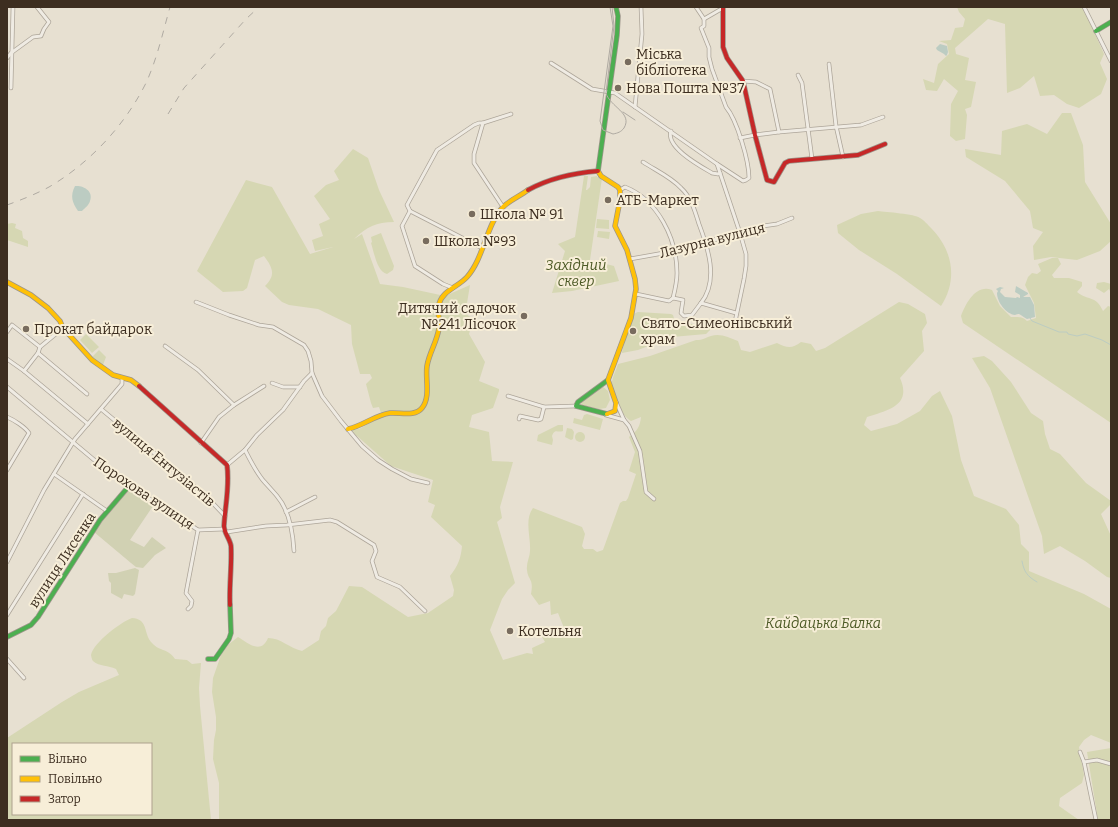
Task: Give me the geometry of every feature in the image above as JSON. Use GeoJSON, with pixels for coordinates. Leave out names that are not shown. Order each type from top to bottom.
{"type":"FeatureCollection","features":[{"type":"Feature","properties":{"kind":"street"},"geometry":{"type":"LineString","coordinates":[[12,88],[11,53],[13,7]]}},
{"type":"Feature","properties":{"kind":"street"},"geometry":{"type":"LineString","coordinates":[[7,58],[11,53],[33,37],[41,36],[49,22],[37,7]]}},
{"type":"Feature","properties":{"kind":"street"},"geometry":{"type":"LineString","coordinates":[[616,7],[618,16],[617,34],[598,171],[601,176],[614,183],[620,190],[620,200],[615,226],[625,244],[630,260],[635,279],[636,294],[631,318],[608,380],[610,389],[624,420],[629,426],[638,444],[646,492],[654,499]]}},
{"type":"Feature","properties":{"kind":"street"},"geometry":{"type":"LineString","coordinates":[[634,107],[642,28],[641,7]]}},
{"type":"Feature","properties":{"kind":"street"},"geometry":{"type":"LineString","coordinates":[[551,63],[592,89],[615,93],[717,164],[743,181],[746,180],[749,178],[747,161],[740,138],[730,111],[726,107],[709,58],[709,48],[702,28],[704,26],[704,19],[696,7]]}},
{"type":"Feature","properties":{"kind":"street"},"geometry":{"type":"LineString","coordinates":[[1084,7],[1111,61]]}},
{"type":"Feature","properties":{"kind":"street"},"geometry":{"type":"LineString","coordinates":[[704,19],[724,8],[724,52],[728,60],[740,74],[743,81],[767,180],[774,182],[785,163],[789,161],[858,155],[885,144]]}},
{"type":"Feature","properties":{"kind":"street"},"geometry":{"type":"LineString","coordinates":[[1096,31],[1111,22]]}},
{"type":"Feature","properties":{"kind":"street"},"geometry":{"type":"LineString","coordinates":[[829,64],[836,126],[842,157]]}},
{"type":"Feature","properties":{"kind":"street"},"geometry":{"type":"LineString","coordinates":[[798,75],[802,83],[812,159]]}},
{"type":"Feature","properties":{"kind":"street"},"geometry":{"type":"LineString","coordinates":[[743,81],[756,82],[770,89],[780,132]]}},
{"type":"Feature","properties":{"kind":"street"},"geometry":{"type":"LineString","coordinates":[[482,248],[410,211],[408,205],[437,150],[474,125],[479,123],[483,124],[511,114]]}},
{"type":"Feature","properties":{"kind":"street"},"geometry":{"type":"LineString","coordinates":[[740,138],[780,132],[861,125],[883,117]]}},
{"type":"Feature","properties":{"kind":"street"},"geometry":{"type":"LineString","coordinates":[[483,124],[474,154],[474,163],[503,207]]}},
{"type":"Feature","properties":{"kind":"street"},"geometry":{"type":"LineString","coordinates":[[671,131],[669,135],[670,139],[680,152],[712,173],[720,173]]}},
{"type":"Feature","properties":{"kind":"street"},"geometry":{"type":"LineString","coordinates":[[636,294],[669,301],[673,298],[683,300],[681,314],[684,316],[692,315],[701,303],[708,289],[711,277],[710,259],[706,242],[694,208],[687,194],[681,187],[643,162]]}},
{"type":"Feature","properties":{"kind":"street"},"geometry":{"type":"LineString","coordinates":[[717,164],[746,254],[744,280],[735,322]]}},
{"type":"Feature","properties":{"kind":"street"},"geometry":{"type":"LineString","coordinates":[[348,428],[356,428],[382,414],[415,412],[423,408],[426,396],[427,365],[439,327],[439,303],[442,297],[449,290],[461,283],[469,275],[478,260],[488,233],[503,207],[537,185],[551,179],[570,174],[598,171]]}},
{"type":"Feature","properties":{"kind":"street"},"geometry":{"type":"LineString","coordinates":[[620,190],[625,187],[634,190],[646,200],[667,228],[675,251],[677,274],[673,298]]}},
{"type":"Feature","properties":{"kind":"street"},"geometry":{"type":"LineString","coordinates":[[410,211],[402,226],[415,266],[443,284],[453,288]]}},
{"type":"Feature","properties":{"kind":"street","name":"Лазурна вулиця"},"geometry":{"type":"LineString","coordinates":[[630,260],[675,251],[763,226],[777,224],[792,218]]}},
{"type":"Feature","properties":{"kind":"street"},"geometry":{"type":"LineString","coordinates":[[7,282],[19,287],[36,299],[56,317],[62,324],[63,328],[92,360],[113,375],[131,380],[138,385],[227,465],[229,479],[225,531],[230,540],[231,548],[229,589],[231,633],[229,639],[215,659],[208,659]]}},
{"type":"Feature","properties":{"kind":"street"},"geometry":{"type":"LineString","coordinates":[[196,302],[259,325],[273,327],[304,345],[308,351],[311,361],[312,374],[322,396],[362,446],[378,460],[409,478],[428,483]]}},
{"type":"Feature","properties":{"kind":"street"},"geometry":{"type":"LineString","coordinates":[[701,303],[736,313]]}},
{"type":"Feature","properties":{"kind":"street"},"geometry":{"type":"LineString","coordinates":[[7,332],[12,325],[40,348]]}},
{"type":"Feature","properties":{"kind":"street"},"geometry":{"type":"LineString","coordinates":[[24,370],[38,353],[40,348],[63,328]]}},
{"type":"Feature","properties":{"kind":"street"},"geometry":{"type":"LineString","coordinates":[[165,346],[198,370],[234,405]]}},
{"type":"Feature","properties":{"kind":"street"},"geometry":{"type":"LineString","coordinates":[[38,353],[87,394]]}},
{"type":"Feature","properties":{"kind":"street"},"geometry":{"type":"LineString","coordinates":[[7,359],[21,370],[24,370],[88,424]]}},
{"type":"Feature","properties":{"kind":"street"},"geometry":{"type":"LineString","coordinates":[[227,465],[245,450],[256,435],[283,410],[304,381],[312,374]]}},
{"type":"Feature","properties":{"kind":"street"},"geometry":{"type":"LineString","coordinates":[[7,562],[44,490],[74,442],[122,384],[122,378]]}},
{"type":"Feature","properties":{"kind":"street"},"geometry":{"type":"LineString","coordinates":[[576,406],[578,402],[608,380]]}},
{"type":"Feature","properties":{"kind":"street"},"geometry":{"type":"LineString","coordinates":[[272,383],[283,387],[300,387]]}},
{"type":"Feature","properties":{"kind":"street"},"geometry":{"type":"LineString","coordinates":[[202,442],[219,417],[234,405],[264,386]]}},
{"type":"Feature","properties":{"kind":"street","name":"Порохова вулиця"},"geometry":{"type":"LineString","coordinates":[[7,387],[105,469],[198,530],[186,593],[192,600],[191,606],[188,609]]}},
{"type":"Feature","properties":{"kind":"street"},"geometry":{"type":"LineString","coordinates":[[508,396],[544,407],[576,406],[624,420]]}},
{"type":"Feature","properties":{"kind":"street"},"geometry":{"type":"LineString","coordinates":[[605,415],[614,411],[616,406],[615,399]]}},
{"type":"Feature","properties":{"kind":"street"},"geometry":{"type":"LineString","coordinates":[[519,419],[520,416],[538,420],[541,419],[544,407]]}},
{"type":"Feature","properties":{"kind":"street","name":"вулиця Ентузіастів"},"geometry":{"type":"LineString","coordinates":[[101,409],[206,496],[225,516]]}},
{"type":"Feature","properties":{"kind":"street"},"geometry":{"type":"LineString","coordinates":[[7,417],[15,420],[16,423],[29,431],[29,435],[7,470]]}},
{"type":"Feature","properties":{"kind":"street"},"geometry":{"type":"LineString","coordinates":[[245,450],[262,479],[277,495],[286,512],[294,542],[294,551]]}},
{"type":"Feature","properties":{"kind":"street"},"geometry":{"type":"LineString","coordinates":[[54,474],[107,511]]}},
{"type":"Feature","properties":{"kind":"street","name":"вулиця Лисенка"},"geometry":{"type":"LineString","coordinates":[[7,637],[31,626],[100,520],[129,486]]}},
{"type":"Feature","properties":{"kind":"street"},"geometry":{"type":"LineString","coordinates":[[7,615],[83,494]]}},
{"type":"Feature","properties":{"kind":"street"},"geometry":{"type":"LineString","coordinates":[[286,512],[315,497]]}},
{"type":"Feature","properties":{"kind":"street"},"geometry":{"type":"LineString","coordinates":[[198,530],[225,531],[330,520],[338,522],[374,545],[376,548],[372,561],[377,577],[400,587],[426,610]]}},
{"type":"Feature","properties":{"kind":"street"},"geometry":{"type":"LineString","coordinates":[[7,659],[24,678]]}},
{"type":"Feature","properties":{"kind":"street"},"geometry":{"type":"LineString","coordinates":[[1080,752],[1084,762],[1096,820]]}},
{"type":"Feature","properties":{"kind":"street"},"geometry":{"type":"LineString","coordinates":[[1084,762],[1098,760],[1111,764]]}},
{"type":"Feature","properties":{"kind":"green space"},"geometry":{"type":"Polygon","coordinates":[[[957,7],[1083,7],[1104,54],[1100,63],[1107,79],[1101,94],[1079,108],[1067,104],[1054,95],[1040,96],[1034,76],[1020,88],[1007,93],[1005,24],[988,19],[955,48],[956,54],[969,58],[965,80],[976,82],[971,107],[965,109],[967,115],[965,139],[956,141],[950,136],[951,104],[958,91],[944,79],[937,91],[926,90],[923,79],[934,83],[938,64],[949,54],[947,44],[939,41],[951,40],[955,28],[963,27],[965,19],[957,7]]]}},
{"type":"Feature","properties":{"kind":"green space"},"geometry":{"type":"Polygon","coordinates":[[[1062,113],[1071,113],[1083,145],[1085,182],[1111,224],[1111,241],[1100,251],[1077,260],[1051,257],[1034,260],[1033,246],[1043,232],[1033,228],[1030,211],[1005,181],[966,157],[965,149],[1001,155],[1002,131],[1027,124],[1047,134],[1062,113]]]}},
{"type":"Feature","properties":{"kind":"green space","name":"Кайдацька Балка"},"geometry":{"type":"Polygon","coordinates":[[[353,149],[368,158],[379,190],[394,222],[372,226],[363,231],[354,239],[362,234],[380,284],[403,287],[445,296],[470,285],[467,303],[458,308],[473,319],[469,334],[485,362],[479,381],[499,389],[499,391],[493,408],[472,415],[469,427],[489,432],[492,461],[513,462],[500,507],[502,518],[497,522],[515,583],[502,599],[490,630],[503,660],[527,653],[533,654],[532,648],[545,642],[538,630],[547,628],[554,630],[564,628],[558,613],[551,615],[550,601],[539,605],[531,594],[532,585],[527,567],[530,551],[528,523],[530,513],[533,508],[582,527],[585,534],[582,546],[584,549],[593,549],[597,552],[603,550],[620,503],[626,501],[628,498],[636,474],[629,471],[635,452],[629,437],[638,428],[641,417],[631,421],[628,419],[613,393],[612,379],[618,364],[650,356],[715,335],[725,336],[738,341],[741,350],[750,352],[777,343],[789,347],[795,346],[801,342],[811,344],[816,351],[825,348],[899,302],[908,304],[925,314],[927,323],[922,331],[924,351],[900,378],[903,387],[901,400],[890,409],[867,417],[864,425],[871,431],[897,424],[920,411],[932,396],[940,391],[952,416],[961,460],[974,496],[1006,509],[1019,525],[1021,544],[1029,552],[1029,571],[1084,594],[1111,609],[1111,743],[1091,735],[1084,740],[1079,747],[1084,775],[1082,783],[1060,798],[1059,806],[1079,820],[219,820],[219,783],[213,759],[216,717],[212,692],[213,678],[221,655],[229,644],[238,637],[258,647],[262,646],[268,638],[273,638],[302,651],[319,640],[321,631],[326,626],[328,618],[336,611],[349,586],[362,587],[408,617],[428,613],[453,596],[454,590],[450,576],[459,562],[462,546],[431,517],[435,505],[428,502],[433,480],[391,466],[357,436],[354,436],[352,432],[353,430],[357,430],[372,421],[381,413],[379,407],[373,408],[371,403],[366,384],[372,378],[370,374],[360,374],[352,344],[351,325],[318,309],[289,305],[282,302],[265,286],[271,278],[272,271],[270,264],[264,256],[255,260],[247,288],[243,291],[223,292],[197,271],[246,180],[272,187],[310,254],[333,247],[315,251],[312,240],[323,236],[319,224],[330,219],[314,196],[326,185],[339,180],[334,171],[353,149]]]}},
{"type":"Feature","properties":{"kind":"green space","name":"Західний сквер"},"geometry":{"type":"Polygon","coordinates":[[[584,176],[588,176],[586,190],[590,187],[591,177],[597,176],[602,178],[590,260],[614,266],[619,281],[572,291],[552,293],[565,251],[558,244],[575,237],[584,176]]]}},
{"type":"Feature","properties":{"kind":"green space"},"geometry":{"type":"Polygon","coordinates":[[[878,211],[907,214],[921,219],[938,237],[944,246],[951,266],[951,276],[950,286],[941,306],[897,274],[859,250],[838,233],[837,225],[861,214],[878,211]]]}},
{"type":"Feature","properties":{"kind":"green space"},"geometry":{"type":"Polygon","coordinates":[[[597,219],[609,220],[609,229],[596,228],[597,219]]]}},
{"type":"Feature","properties":{"kind":"green space"},"geometry":{"type":"Polygon","coordinates":[[[7,224],[16,224],[15,228],[22,231],[23,238],[28,241],[28,247],[7,240],[7,224]]]}},
{"type":"Feature","properties":{"kind":"green space"},"geometry":{"type":"Polygon","coordinates":[[[598,231],[610,232],[609,239],[597,237],[598,231]]]}},
{"type":"Feature","properties":{"kind":"green space"},"geometry":{"type":"Polygon","coordinates":[[[381,233],[394,266],[393,270],[387,274],[378,266],[371,243],[371,237],[381,233]]]}},
{"type":"Feature","properties":{"kind":"green space"},"geometry":{"type":"Polygon","coordinates":[[[1052,258],[1058,258],[1061,264],[1052,275],[1054,278],[1069,278],[1082,282],[1082,286],[1077,292],[1085,297],[1095,300],[1103,311],[1108,306],[1111,307],[1111,423],[963,323],[961,316],[969,300],[976,292],[986,289],[992,290],[1000,306],[1011,317],[1022,318],[1027,321],[1036,318],[1034,303],[1025,285],[1028,277],[1032,273],[1037,274],[1041,271],[1038,264],[1052,258]]]}},
{"type":"Feature","properties":{"kind":"green space"},"geometry":{"type":"Polygon","coordinates":[[[1104,282],[1111,284],[1111,293],[1109,289],[1104,293],[1096,288],[1097,283],[1104,282]]]}},
{"type":"Feature","properties":{"kind":"green space"},"geometry":{"type":"Polygon","coordinates":[[[638,312],[671,314],[677,323],[708,325],[711,329],[706,334],[672,337],[638,350],[622,353],[632,318],[638,312]]]}},
{"type":"Feature","properties":{"kind":"green space"},"geometry":{"type":"Polygon","coordinates":[[[86,334],[99,347],[92,353],[80,340],[86,334]]]}},
{"type":"Feature","properties":{"kind":"green space"},"geometry":{"type":"Polygon","coordinates":[[[99,350],[106,357],[103,365],[92,357],[99,350]]]}},
{"type":"Feature","properties":{"kind":"green space"},"geometry":{"type":"Polygon","coordinates":[[[984,356],[992,361],[1011,382],[1031,413],[1043,421],[1045,434],[1050,449],[1060,454],[1086,483],[1111,501],[1111,504],[1101,514],[1111,536],[1111,578],[1107,577],[1085,561],[1060,546],[1044,554],[1042,536],[990,388],[972,358],[984,356]]]}},
{"type":"Feature","properties":{"kind":"green space"},"geometry":{"type":"Polygon","coordinates":[[[602,386],[608,391],[610,400],[606,408],[599,409],[582,405],[581,403],[583,401],[602,386]]]}},
{"type":"Feature","properties":{"kind":"green space"},"geometry":{"type":"Polygon","coordinates":[[[587,414],[603,419],[600,430],[573,423],[574,418],[582,420],[584,415],[587,414]]]}},
{"type":"Feature","properties":{"kind":"green space"},"geometry":{"type":"Polygon","coordinates":[[[558,425],[563,425],[563,431],[554,432],[552,436],[552,445],[537,441],[538,435],[558,425]]]}},
{"type":"Feature","properties":{"kind":"green space"},"geometry":{"type":"Polygon","coordinates":[[[567,428],[572,429],[574,432],[573,439],[571,440],[565,437],[567,428]]]}},
{"type":"Feature","properties":{"kind":"green space"},"geometry":{"type":"Polygon","coordinates":[[[578,432],[582,432],[585,437],[582,442],[578,442],[575,439],[575,435],[578,432]]]}},
{"type":"Feature","properties":{"kind":"green space"},"geometry":{"type":"Polygon","coordinates":[[[131,488],[155,503],[130,540],[144,547],[152,537],[166,548],[155,555],[143,568],[136,567],[94,532],[100,520],[126,491],[131,488]]]}},
{"type":"Feature","properties":{"kind":"green space"},"geometry":{"type":"Polygon","coordinates":[[[135,568],[139,570],[135,594],[133,596],[124,594],[122,599],[111,593],[111,583],[109,581],[108,573],[116,573],[135,568]]]}},
{"type":"Feature","properties":{"kind":"green space"},"geometry":{"type":"Polygon","coordinates":[[[132,618],[137,619],[143,624],[149,639],[155,646],[167,651],[175,659],[187,660],[192,664],[201,663],[199,688],[200,706],[211,820],[7,820],[7,738],[79,692],[119,675],[116,669],[93,661],[91,655],[102,639],[127,620],[132,618]]]}},
{"type":"Feature","properties":{"kind":"green space"},"geometry":{"type":"Polygon","coordinates":[[[1111,748],[1111,820],[1098,820],[1087,752],[1111,748]]]}},
{"type":"Feature","properties":{"kind":"shaded area"},"geometry":{"type":"Polygon","coordinates":[[[940,44],[947,46],[948,52],[946,56],[936,48],[940,44]]]}},
{"type":"Feature","properties":{"kind":"shaded area"},"geometry":{"type":"Polygon","coordinates":[[[75,186],[87,189],[91,197],[87,206],[82,211],[78,211],[73,202],[72,196],[75,186]]]}},
{"type":"Feature","properties":{"kind":"shaded area"},"geometry":{"type":"Polygon","coordinates":[[[1016,286],[1028,293],[1023,297],[1030,297],[1034,305],[1035,317],[1027,319],[1019,314],[1012,314],[1005,310],[1000,304],[997,296],[998,291],[996,289],[1000,287],[1004,288],[1001,289],[1000,292],[1005,297],[1020,298],[1020,295],[1015,292],[1016,286]]]}},
{"type":"Feature","properties":{"kind":"waterway"},"geometry":{"type":"LineString","coordinates":[[1030,318],[1032,321],[1059,332],[1067,332],[1068,334],[1077,336],[1085,334],[1111,345]]}},
{"type":"Feature","properties":{"kind":"waterway"},"geometry":{"type":"LineString","coordinates":[[1022,561],[1026,573],[1037,582]]}},
{"type":"Feature","properties":{"kind":"tram line"},"geometry":{"type":"LineString","coordinates":[[610,7],[613,26],[600,121],[603,130],[613,134],[618,133],[624,128],[626,118],[608,98],[606,93],[614,26],[612,7]]}},
{"type":"Feature","properties":{"kind":"tram line"},"geometry":{"type":"LineString","coordinates":[[623,112],[635,120]]}},
{"type":"Feature","properties":{"kind":"railway"},"geometry":{"type":"LineString","coordinates":[[7,205],[39,192],[64,177],[92,155],[117,128],[128,114],[150,74],[157,55],[170,7]]}},
{"type":"Feature","properties":{"kind":"railway"},"geometry":{"type":"LineString","coordinates":[[168,114],[184,88],[246,19],[259,7]]}},
{"type":"Feature","properties":{"kind":"traffic: fast"},"geometry":{"type":"LineString","coordinates":[[598,171],[617,35],[618,16],[616,7]]}},
{"type":"Feature","properties":{"kind":"traffic: fast"},"geometry":{"type":"LineString","coordinates":[[1096,31],[1111,22]]}},
{"type":"Feature","properties":{"kind":"traffic: fast"},"geometry":{"type":"LineString","coordinates":[[607,414],[576,406],[578,402],[608,380]]}},
{"type":"Feature","properties":{"kind":"traffic: fast"},"geometry":{"type":"LineString","coordinates":[[7,637],[31,625],[38,617],[100,520],[129,486]]}},
{"type":"Feature","properties":{"kind":"traffic: fast"},"geometry":{"type":"LineString","coordinates":[[208,659],[215,659],[229,639],[231,633],[230,605]]}},
{"type":"Feature","properties":{"kind":"traffic: slow"},"geometry":{"type":"LineString","coordinates":[[598,171],[601,176],[618,187],[620,190],[620,200],[615,226],[627,250],[635,279],[636,289],[631,318],[608,380],[616,403],[615,411],[607,414]]}},
{"type":"Feature","properties":{"kind":"traffic: slow"},"geometry":{"type":"LineString","coordinates":[[348,429],[359,426],[385,414],[407,414],[419,411],[422,408],[425,404],[427,393],[428,361],[437,338],[439,328],[438,307],[441,299],[447,292],[467,277],[473,269],[497,214],[509,202],[528,190]]}},
{"type":"Feature","properties":{"kind":"traffic: slow"},"geometry":{"type":"LineString","coordinates":[[7,282],[31,295],[48,308],[60,321],[63,328],[92,360],[113,375],[131,380],[139,386]]}},
{"type":"Feature","properties":{"kind":"traffic: jam"},"geometry":{"type":"LineString","coordinates":[[723,8],[723,47],[727,58],[743,81],[767,180],[774,182],[785,163],[789,161],[858,155],[885,144]]}},
{"type":"Feature","properties":{"kind":"traffic: jam"},"geometry":{"type":"LineString","coordinates":[[528,190],[545,182],[562,177],[598,171]]}},
{"type":"Feature","properties":{"kind":"traffic: jam"},"geometry":{"type":"LineString","coordinates":[[139,386],[227,465],[228,488],[224,526],[231,546],[230,605]]}},
{"type":"Feature","properties":{"kind":"place","name":"Міська бібліотека"},"geometry":{"type":"Point","coordinates":[628,62]}},
{"type":"Feature","properties":{"kind":"place","name":"Нова Пошта №37"},"geometry":{"type":"Point","coordinates":[618,88]}},
{"type":"Feature","properties":{"kind":"place","name":"АТБ-Маркет"},"geometry":{"type":"Point","coordinates":[608,200]}},
{"type":"Feature","properties":{"kind":"place","name":"Школа № 91"},"geometry":{"type":"Point","coordinates":[472,214]}},
{"type":"Feature","properties":{"kind":"place","name":"Школа №93"},"geometry":{"type":"Point","coordinates":[426,241]}},
{"type":"Feature","properties":{"kind":"place","name":"Дитячий садочок №241 Лісочок"},"geometry":{"type":"Point","coordinates":[524,316]}},
{"type":"Feature","properties":{"kind":"place","name":"Прокат байдарок"},"geometry":{"type":"Point","coordinates":[26,329]}},
{"type":"Feature","properties":{"kind":"place","name":"Свято-Симеонівський храм"},"geometry":{"type":"Point","coordinates":[633,331]}},
{"type":"Feature","properties":{"kind":"place","name":"Котельня"},"geometry":{"type":"Point","coordinates":[510,631]}}]}
